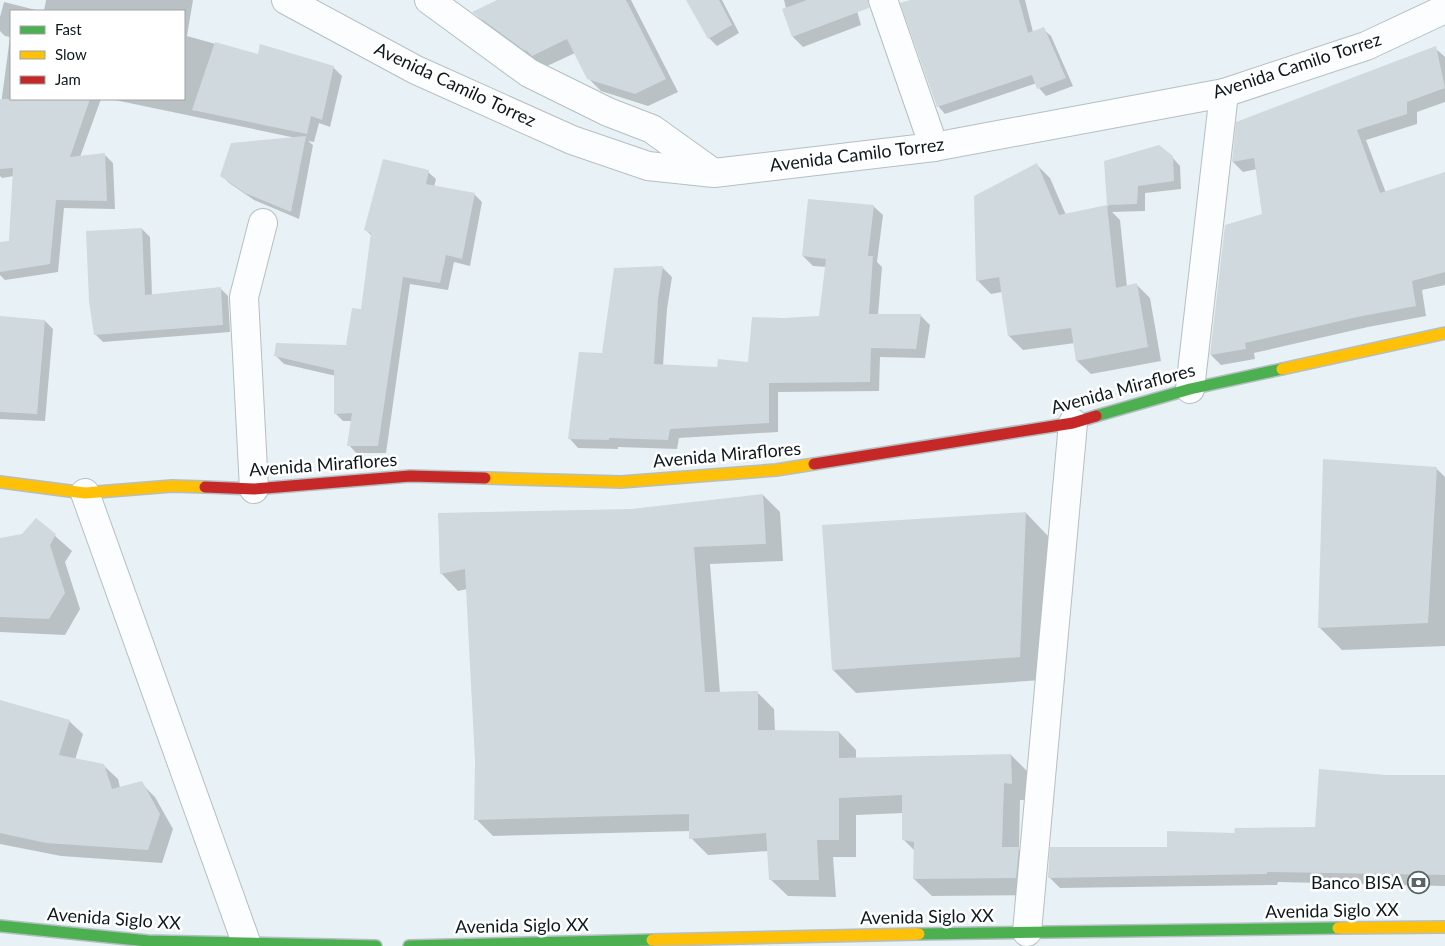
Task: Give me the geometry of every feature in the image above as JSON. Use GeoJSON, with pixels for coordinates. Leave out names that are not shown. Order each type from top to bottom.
{"type":"FeatureCollection","features":[{"type":"Feature","properties":{"kind":"main road","name":"Avenida Miraflores"},"geometry":{"type":"LineString","coordinates":[[0,482],[85,493],[172,486],[254,489],[410,476],[621,482],[776,470],[1073,422],[1190,389],[1445,333]]}},
{"type":"Feature","properties":{"kind":"main road","name":"Avenida Siglo XX"},"geometry":{"type":"LineString","coordinates":[[0,926],[148,941],[376,946]]}},
{"type":"Feature","properties":{"kind":"main road","name":"Avenida Siglo XX"},"geometry":{"type":"LineString","coordinates":[[409,946],[1027,932],[1445,927]]}},
{"type":"Feature","properties":{"kind":"street","name":"Avenida Camilo Torrez"},"geometry":{"type":"LineString","coordinates":[[286,0],[416,70],[572,140],[648,166],[714,173],[934,146],[1224,93],[1366,46],[1445,9]]}},
{"type":"Feature","properties":{"kind":"street"},"geometry":{"type":"LineString","coordinates":[[429,0],[529,73],[608,112],[652,129],[714,173]]}},
{"type":"Feature","properties":{"kind":"street"},"geometry":{"type":"LineString","coordinates":[[883,0],[934,146]]}},
{"type":"Feature","properties":{"kind":"street"},"geometry":{"type":"LineString","coordinates":[[1190,389],[1224,93]]}},
{"type":"Feature","properties":{"kind":"street"},"geometry":{"type":"LineString","coordinates":[[254,489],[244,297],[263,223]]}},
{"type":"Feature","properties":{"kind":"street"},"geometry":{"type":"LineString","coordinates":[[1027,932],[1073,422]]}},
{"type":"Feature","properties":{"kind":"street"},"geometry":{"type":"LineString","coordinates":[[85,493],[246,942]]}},
{"type":"Feature","properties":{"kind":"building"},"geometry":{"type":"Polygon","coordinates":[[[497,0],[626,0],[666,79],[635,94],[587,79],[567,39],[532,56],[472,12],[497,0]]]}},
{"type":"Feature","properties":{"kind":"building"},"geometry":{"type":"Polygon","coordinates":[[[686,0],[719,0],[732,25],[708,39],[686,0]]]}},
{"type":"Feature","properties":{"kind":"building"},"geometry":{"type":"Polygon","coordinates":[[[807,0],[868,0],[869,8],[792,37],[782,9],[807,0]]]}},
{"type":"Feature","properties":{"kind":"building"},"geometry":{"type":"Polygon","coordinates":[[[910,0],[1019,0],[1028,33],[1044,27],[1066,78],[1037,89],[1032,75],[937,107],[900,3],[910,0]]]}},
{"type":"Feature","properties":{"kind":"building"},"geometry":{"type":"Polygon","coordinates":[[[215,42],[258,54],[260,44],[334,66],[322,120],[311,116],[307,134],[192,110],[215,42]]]}},
{"type":"Feature","properties":{"kind":"building"},"geometry":{"type":"Polygon","coordinates":[[[1436,46],[1445,88],[1407,102],[1407,114],[1357,130],[1380,193],[1445,172],[1445,272],[1412,281],[1416,306],[1357,317],[1245,343],[1246,349],[1210,355],[1225,225],[1262,214],[1254,158],[1232,162],[1236,122],[1436,46]]]}},
{"type":"Feature","properties":{"kind":"building"},"geometry":{"type":"Polygon","coordinates":[[[0,99],[90,100],[70,157],[105,153],[107,201],[56,200],[50,264],[0,272],[0,242],[9,241],[13,168],[0,169],[0,99]]]}},
{"type":"Feature","properties":{"kind":"building"},"geometry":{"type":"Polygon","coordinates":[[[306,136],[291,212],[245,193],[220,176],[231,143],[306,136]]]}},
{"type":"Feature","properties":{"kind":"building"},"geometry":{"type":"Polygon","coordinates":[[[1159,145],[1173,156],[1174,181],[1138,186],[1137,204],[1107,205],[1104,161],[1159,145]]]}},
{"type":"Feature","properties":{"kind":"building"},"geometry":{"type":"Polygon","coordinates":[[[383,159],[429,170],[426,184],[475,193],[462,259],[446,255],[440,283],[403,277],[378,446],[347,446],[352,413],[334,414],[334,370],[274,356],[276,343],[346,345],[352,308],[361,309],[371,233],[364,230],[383,159]]]}},
{"type":"Feature","properties":{"kind":"building"},"geometry":{"type":"Polygon","coordinates":[[[1037,163],[1059,215],[1107,205],[1116,288],[1137,283],[1148,347],[1076,361],[1071,328],[1008,336],[999,277],[976,281],[974,196],[1037,163]]]}},
{"type":"Feature","properties":{"kind":"building"},"geometry":{"type":"Polygon","coordinates":[[[808,199],[874,205],[868,256],[873,256],[869,314],[921,314],[916,349],[871,348],[870,382],[769,383],[769,423],[670,429],[668,440],[568,439],[579,352],[602,353],[614,268],[663,266],[658,299],[654,364],[717,367],[718,359],[748,362],[752,317],[819,316],[826,259],[802,256],[808,199]]]}},
{"type":"Feature","properties":{"kind":"building"},"geometry":{"type":"Polygon","coordinates":[[[142,228],[145,295],[221,287],[223,325],[94,335],[89,302],[86,231],[142,228]]]}},
{"type":"Feature","properties":{"kind":"building"},"geometry":{"type":"Polygon","coordinates":[[[0,316],[45,320],[37,414],[0,412],[0,316]]]}},
{"type":"Feature","properties":{"kind":"building"},"geometry":{"type":"Polygon","coordinates":[[[1323,459],[1437,467],[1428,623],[1318,628],[1323,459]]]}},
{"type":"Feature","properties":{"kind":"building"},"geometry":{"type":"Polygon","coordinates":[[[763,494],[766,544],[694,547],[705,692],[758,691],[758,730],[839,731],[839,758],[1011,754],[1012,784],[1004,783],[1002,847],[1019,847],[1016,878],[913,879],[914,842],[902,840],[902,795],[839,798],[839,840],[817,840],[819,880],[769,880],[766,833],[689,839],[689,814],[474,820],[475,761],[465,569],[440,574],[438,513],[631,509],[763,494]]]}},
{"type":"Feature","properties":{"kind":"building"},"geometry":{"type":"Polygon","coordinates":[[[1026,512],[1020,657],[832,670],[822,525],[1026,512]]]}},
{"type":"Feature","properties":{"kind":"building"},"geometry":{"type":"Polygon","coordinates":[[[36,518],[56,534],[50,545],[65,593],[49,619],[0,617],[0,538],[22,534],[36,518]]]}},
{"type":"Feature","properties":{"kind":"building"},"geometry":{"type":"Polygon","coordinates":[[[0,700],[70,720],[59,755],[104,764],[112,789],[142,781],[160,814],[148,850],[46,843],[0,833],[0,700]]]}},
{"type":"Feature","properties":{"kind":"building"},"geometry":{"type":"Polygon","coordinates":[[[1319,769],[1386,775],[1445,775],[1445,875],[1267,872],[1267,874],[1048,878],[1050,847],[1167,847],[1167,831],[1234,833],[1235,828],[1315,827],[1319,769]]]}},
{"type":"Feature","properties":{"kind":"traffic: fast"},"geometry":{"type":"LineString","coordinates":[[1096,416],[1190,389],[1282,369]]}},
{"type":"Feature","properties":{"kind":"traffic: fast"},"geometry":{"type":"LineString","coordinates":[[0,926],[148,941],[376,946]]}},
{"type":"Feature","properties":{"kind":"traffic: fast"},"geometry":{"type":"LineString","coordinates":[[919,934],[1338,928]]}},
{"type":"Feature","properties":{"kind":"traffic: fast"},"geometry":{"type":"LineString","coordinates":[[409,946],[652,940]]}},
{"type":"Feature","properties":{"kind":"traffic: slow"},"geometry":{"type":"LineString","coordinates":[[1282,369],[1445,333]]}},
{"type":"Feature","properties":{"kind":"traffic: slow"},"geometry":{"type":"LineString","coordinates":[[485,478],[621,482],[776,470],[814,464]]}},
{"type":"Feature","properties":{"kind":"traffic: slow"},"geometry":{"type":"LineString","coordinates":[[0,482],[85,493],[172,486],[205,487]]}},
{"type":"Feature","properties":{"kind":"traffic: slow"},"geometry":{"type":"LineString","coordinates":[[1338,928],[1445,927]]}},
{"type":"Feature","properties":{"kind":"traffic: slow"},"geometry":{"type":"LineString","coordinates":[[652,940],[919,934]]}},
{"type":"Feature","properties":{"kind":"traffic: jam"},"geometry":{"type":"LineString","coordinates":[[814,464],[1073,423],[1096,416]]}},
{"type":"Feature","properties":{"kind":"traffic: jam"},"geometry":{"type":"LineString","coordinates":[[205,487],[254,489],[410,476],[485,478]]}},
{"type":"Feature","properties":{"kind":"place","name":"Banco BISA"},"geometry":{"type":"Point","coordinates":[1419,883]}}]}
